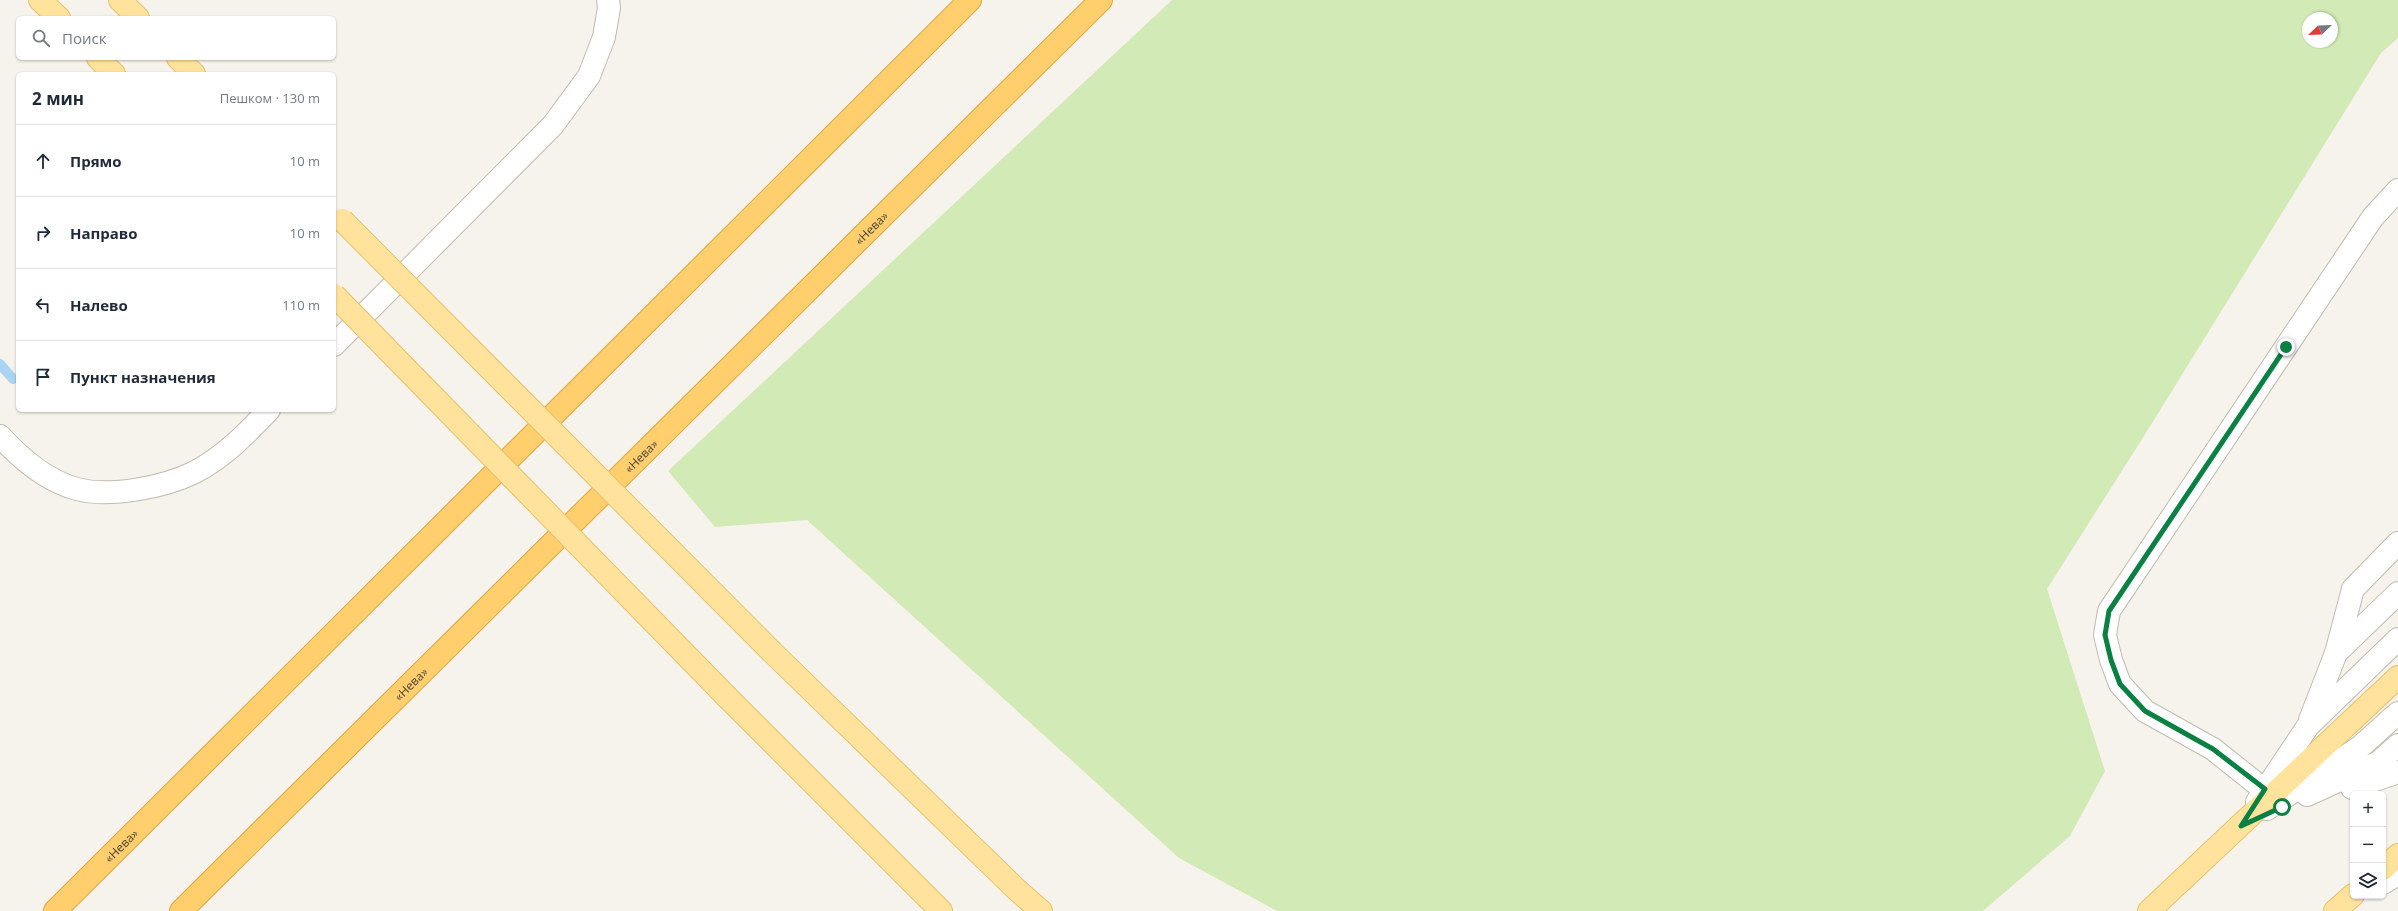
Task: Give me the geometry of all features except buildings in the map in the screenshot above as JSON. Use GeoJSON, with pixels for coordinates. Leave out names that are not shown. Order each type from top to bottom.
{"type":"FeatureCollection","features":[{"type":"Feature","properties":{"kind":"highway","name":"«Нева»"},"geometry":{"type":"LineString","coordinates":[[55,911],[970,0]]}},
{"type":"Feature","properties":{"kind":"highway","name":"«Нева»"},"geometry":{"type":"LineString","coordinates":[[181,911],[1101,0]]}},
{"type":"Feature","properties":{"kind":"main road"},"geometry":{"type":"LineString","coordinates":[[40,0],[57,16]]}},
{"type":"Feature","properties":{"kind":"main road"},"geometry":{"type":"LineString","coordinates":[[120,0],[136,16]]}},
{"type":"Feature","properties":{"kind":"main road"},"geometry":{"type":"LineString","coordinates":[[100,60],[112,72]]}},
{"type":"Feature","properties":{"kind":"main road"},"geometry":{"type":"LineString","coordinates":[[180,60],[192,72]]}},
{"type":"Feature","properties":{"kind":"main road"},"geometry":{"type":"LineString","coordinates":[[338,216],[772,652],[1016,889],[1042,911]]}},
{"type":"Feature","properties":{"kind":"main road"},"geometry":{"type":"LineString","coordinates":[[336,297],[727,697],[941,911]]}},
{"type":"Feature","properties":{"kind":"main road"},"geometry":{"type":"LineString","coordinates":[[2149,911],[2241,826],[2269,793],[2398,677]]}},
{"type":"Feature","properties":{"kind":"main road"},"geometry":{"type":"LineString","coordinates":[[2386,866],[2398,855]]}},
{"type":"Feature","properties":{"kind":"main road"},"geometry":{"type":"LineString","coordinates":[[2336,911],[2350,899]]}},
{"type":"Feature","properties":{"kind":"street"},"geometry":{"type":"LineString","coordinates":[[336,343],[553,125],[589,76],[604,37],[610,8],[608,0]]}},
{"type":"Feature","properties":{"kind":"street"},"geometry":{"type":"LineString","coordinates":[[2398,190],[2373,217],[2109,611],[2105,635],[2111,660],[2120,684],[2145,711],[2213,749],[2269,793],[2308,726],[2336,653],[2353,588],[2398,543]]}},
{"type":"Feature","properties":{"kind":"street"},"geometry":{"type":"LineString","coordinates":[[0,436],[33,468],[77,489],[112,491],[156,487],[202,467],[234,445],[267,412]]}},
{"type":"Feature","properties":{"kind":"street"},"geometry":{"type":"LineString","coordinates":[[2336,653],[2398,593]]}},
{"type":"Feature","properties":{"kind":"street"},"geometry":{"type":"LineString","coordinates":[[2308,726],[2398,639]]}},
{"type":"Feature","properties":{"kind":"street"},"geometry":{"type":"LineString","coordinates":[[2241,826],[2360,747],[2398,713]]}},
{"type":"Feature","properties":{"kind":"street"},"geometry":{"type":"LineString","coordinates":[[2241,826],[2379,762],[2398,745]]}},
{"type":"Feature","properties":{"kind":"street"},"geometry":{"type":"LineString","coordinates":[[2241,826],[2398,772]]}},
{"type":"Feature","properties":{"kind":"street"},"geometry":{"type":"LineString","coordinates":[[2386,871],[2398,861]]}},
{"type":"Feature","properties":{"kind":"street"},"geometry":{"type":"LineString","coordinates":[[2386,876],[2398,868]]}},
{"type":"Feature","properties":{"kind":"street"},"geometry":{"type":"LineString","coordinates":[[2386,881],[2398,874]]}},
{"type":"Feature","properties":{"kind":"street"},"geometry":{"type":"LineString","coordinates":[[2336,911],[2353,899]]}},
{"type":"Feature","properties":{"kind":"street"},"geometry":{"type":"LineString","coordinates":[[2336,911],[2356,899]]}},
{"type":"Feature","properties":{"kind":"green space"},"geometry":{"type":"Polygon","coordinates":[[[1172,0],[2398,0],[2398,38],[2381,53],[2149,428],[2047,589],[2105,771],[2070,836],[1983,911],[1277,911],[1179,858],[807,520],[715,527],[668,471],[1172,0]]]}},
{"type":"Feature","properties":{"kind":"waterway"},"geometry":{"type":"LineString","coordinates":[[0,364],[13,379]]}},
{"type":"Feature","properties":{"kind":"route"},"geometry":{"type":"LineString","coordinates":[[2282,807],[2241,826],[2265,789],[2213,749],[2145,711],[2120,684],[2111,660],[2105,635],[2109,611],[2286,347]]}}]}
